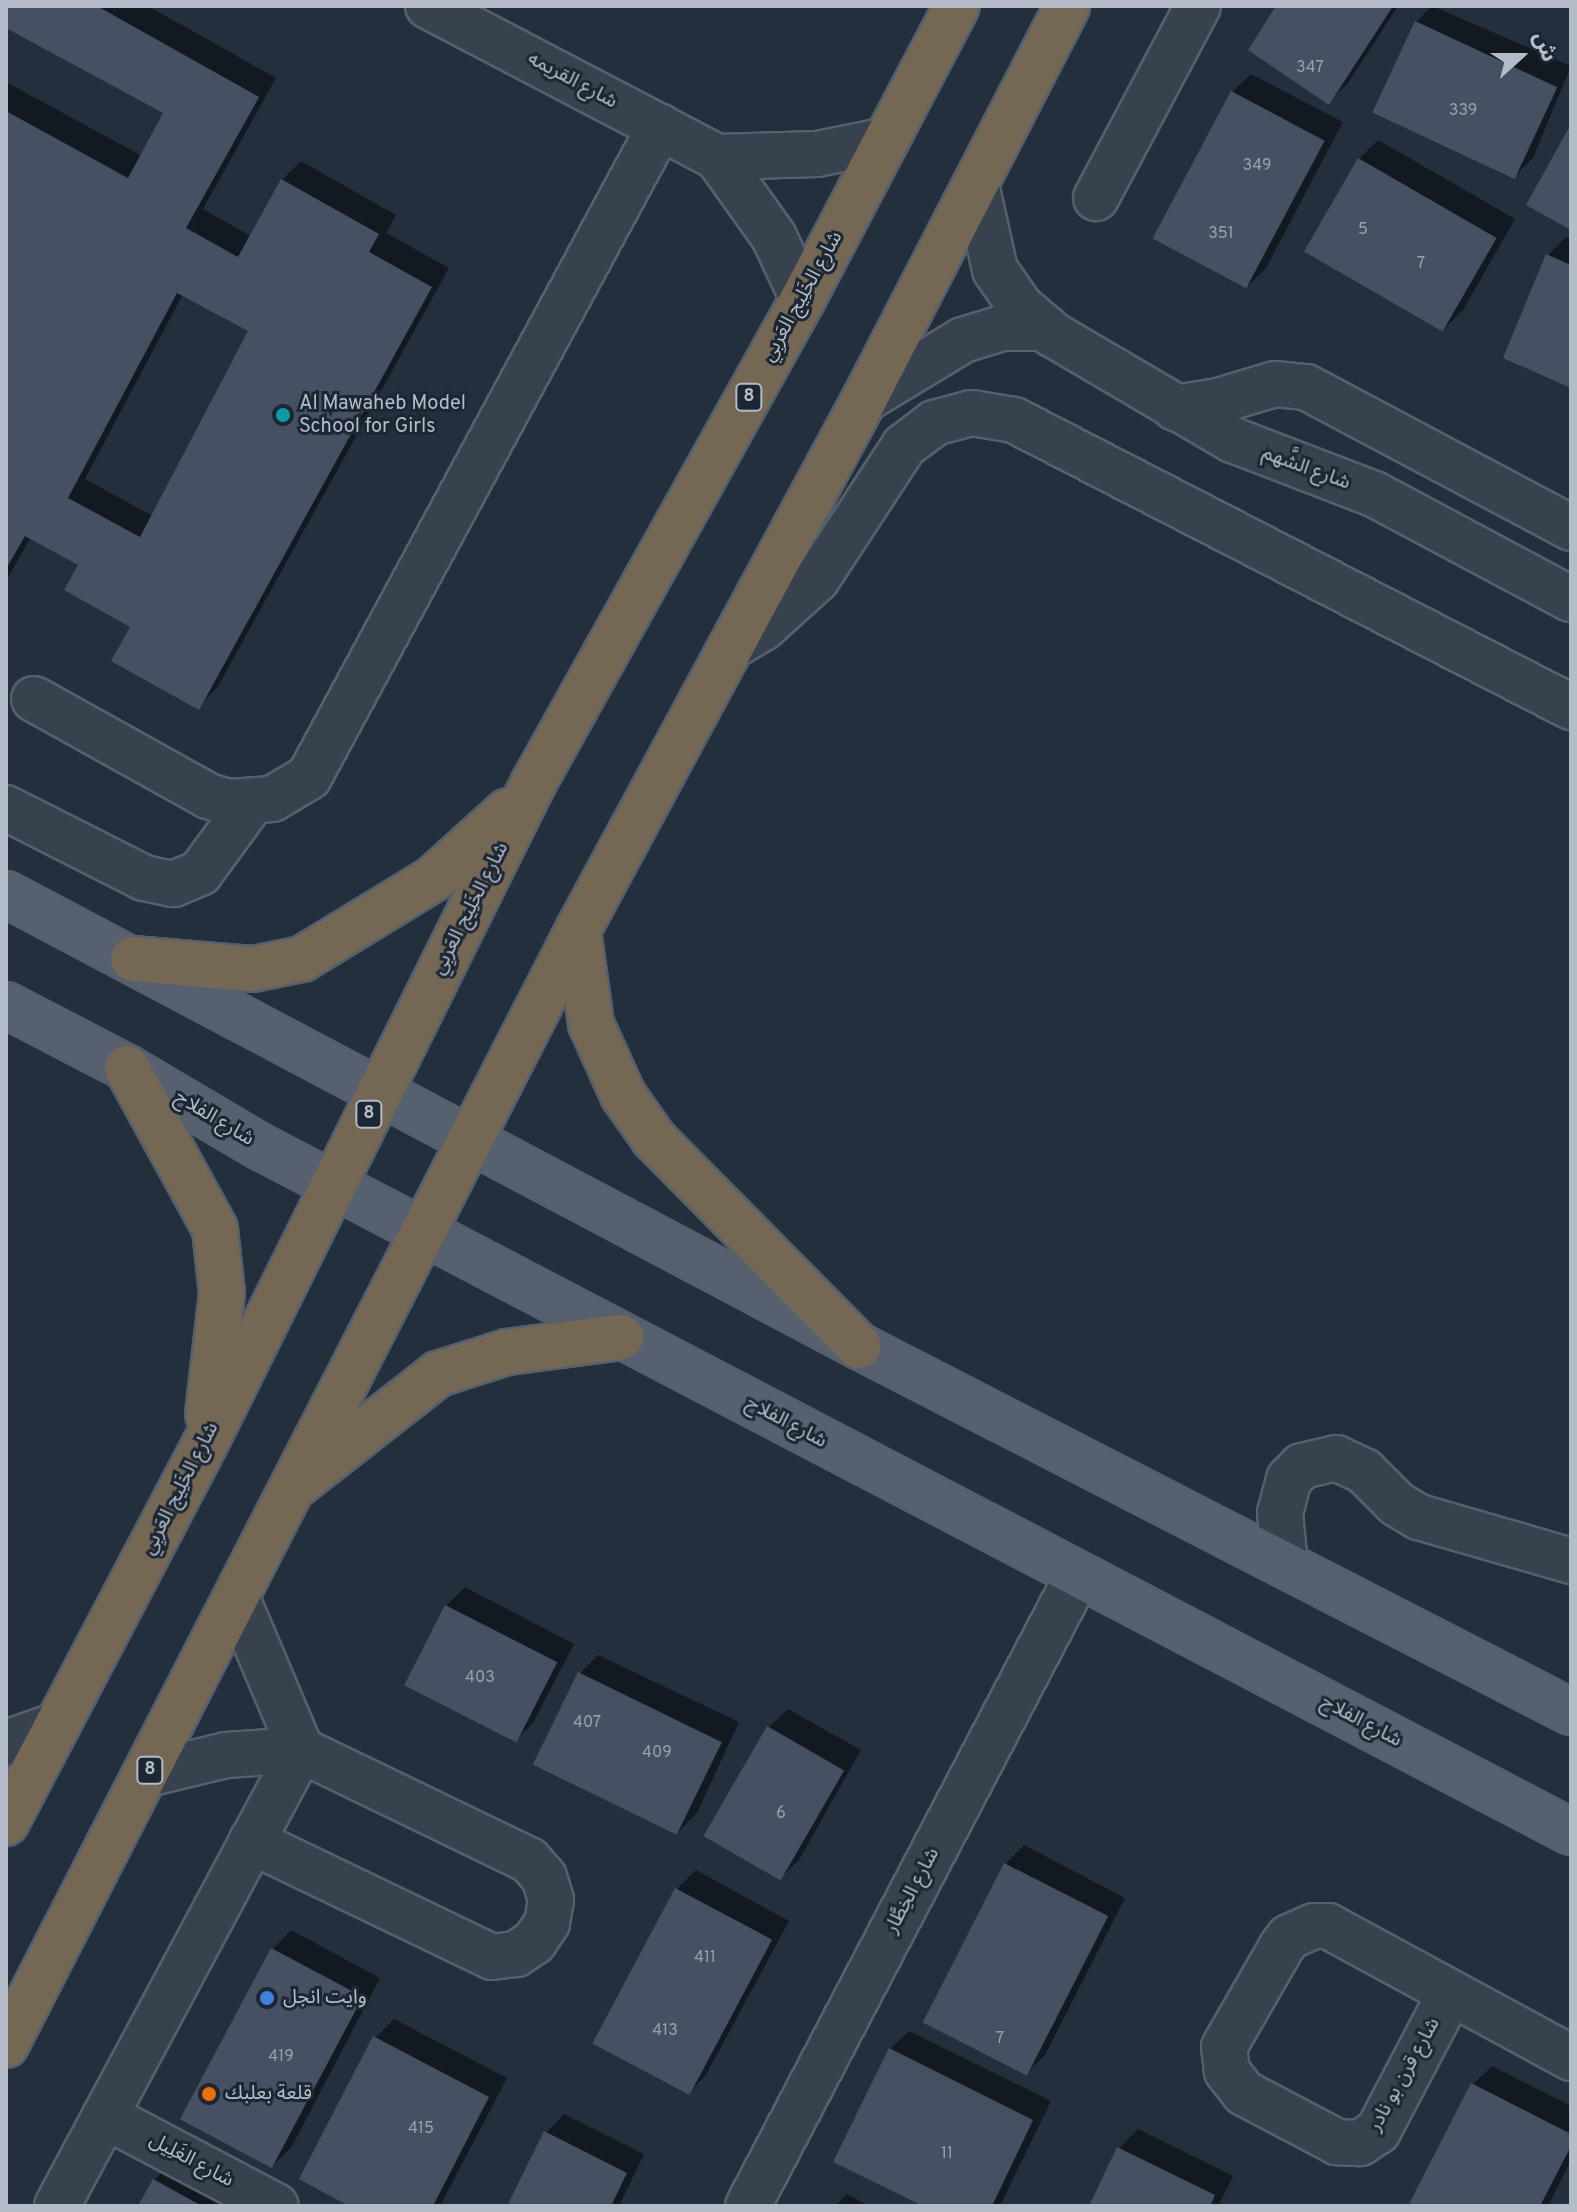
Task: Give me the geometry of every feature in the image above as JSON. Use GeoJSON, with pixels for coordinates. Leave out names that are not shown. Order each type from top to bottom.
{"type":"FeatureCollection","features":[{"type":"Feature","properties":{"kind":"highway","name":"شارع الخَلِيج العَربِي"},"geometry":{"type":"LineString","coordinates":[[6,1823],[205,1444],[533,784],[803,299],[957,6]]}},
{"type":"Feature","properties":{"kind":"highway","name":"8"},"geometry":{"type":"LineString","coordinates":[[6,2045],[238,1601],[288,1492],[578,930],[864,400],[1067,6]]}},
{"type":"Feature","properties":{"kind":"highway"},"geometry":{"type":"LineString","coordinates":[[133,959],[253,969],[302,959],[433,879],[533,784]]}},
{"type":"Feature","properties":{"kind":"highway"},"geometry":{"type":"LineString","coordinates":[[578,930],[591,1024],[623,1095],[654,1139],[859,1346]]}},
{"type":"Feature","properties":{"kind":"highway"},"geometry":{"type":"LineString","coordinates":[[127,1068],[206,1205],[220,1250],[222,1293],[205,1444]]}},
{"type":"Feature","properties":{"kind":"highway"},"geometry":{"type":"LineString","coordinates":[[288,1492],[438,1374],[507,1352],[621,1337]]}},
{"type":"Feature","properties":{"kind":"main road"},"geometry":{"type":"LineString","coordinates":[[6,894],[381,1089],[859,1346],[1571,1712]]}},
{"type":"Feature","properties":{"kind":"main road","name":"شارع الفلاح"},"geometry":{"type":"LineString","coordinates":[[6,1005],[127,1068],[333,1186],[1571,1832]]}},
{"type":"Feature","properties":{"kind":"street","name":"شارع القريمه"},"geometry":{"type":"LineString","coordinates":[[428,6],[717,157],[757,208],[803,299]]}},
{"type":"Feature","properties":{"kind":"street"},"geometry":{"type":"LineString","coordinates":[[1096,198],[1198,6]]}},
{"type":"Feature","properties":{"kind":"street"},"geometry":{"type":"LineString","coordinates":[[34,699],[208,796],[251,803],[292,790],[322,760],[660,127]]}},
{"type":"Feature","properties":{"kind":"street","name":"شارع القريمه"},"geometry":{"type":"LineString","coordinates":[[717,157],[817,154],[887,140]]}},
{"type":"Feature","properties":{"kind":"street","name":"شارع الشَّهم"},"geometry":{"type":"LineString","coordinates":[[976,184],[995,270],[1020,306],[1046,328],[1175,408],[1254,451],[1374,494],[1571,599]]}},
{"type":"Feature","properties":{"kind":"street"},"geometry":{"type":"LineString","coordinates":[[864,400],[963,340],[1002,328],[1046,328]]}},
{"type":"Feature","properties":{"kind":"street"},"geometry":{"type":"LineString","coordinates":[[1254,451],[1254,415],[1263,401],[1290,384]]}},
{"type":"Feature","properties":{"kind":"street"},"geometry":{"type":"LineString","coordinates":[[1175,408],[1290,384],[1320,394],[1571,528]]}},
{"type":"Feature","properties":{"kind":"street"},"geometry":{"type":"LineString","coordinates":[[731,647],[763,628],[817,579],[904,446],[934,423],[972,413],[1014,420],[1571,707]]}},
{"type":"Feature","properties":{"kind":"street"},"geometry":{"type":"LineString","coordinates":[[6,808],[144,878],[173,884],[200,873],[251,803]]}},
{"type":"Feature","properties":{"kind":"street"},"geometry":{"type":"LineString","coordinates":[[1285,1565],[1280,1513],[1289,1479],[1302,1466],[1336,1458],[1364,1471],[1397,1504],[1419,1517],[1571,1561]]}},
{"type":"Feature","properties":{"kind":"street","name":"شارع الخِطَّار"},"geometry":{"type":"LineString","coordinates":[[748,2206],[1078,1575]]}},
{"type":"Feature","properties":{"kind":"street"},"geometry":{"type":"LineString","coordinates":[[238,1601],[301,1750]]}},
{"type":"Feature","properties":{"kind":"street"},"geometry":{"type":"LineString","coordinates":[[6,1743],[57,1725]]}},
{"type":"Feature","properties":{"kind":"street"},"geometry":{"type":"LineString","coordinates":[[57,2206],[301,1750]]}},
{"type":"Feature","properties":{"kind":"street"},"geometry":{"type":"LineString","coordinates":[[148,1774],[226,1755],[301,1750],[529,1860],[544,1877],[551,1900],[547,1923],[534,1942],[516,1954],[492,1957],[251,1841]]}},
{"type":"Feature","properties":{"kind":"street","name":"شارع قرن بو نادر"},"geometry":{"type":"LineString","coordinates":[[1450,1994],[1378,2131],[1360,2143],[1337,2142],[1244,2093],[1227,2071],[1224,2047],[1282,1946],[1302,1929],[1328,1926],[1571,2058]]}},
{"type":"Feature","properties":{"kind":"street","name":"شارع الغَلِيل"},"geometry":{"type":"LineString","coordinates":[[105,2116],[276,2206]]}},
{"type":"Feature","properties":{"kind":"building","name":"Al Mawaheb Model School for Girls"},"geometry":{"type":"Polygon","coordinates":[[[6,6],[97,6],[259,97],[186,228],[238,257],[281,179],[379,234],[369,252],[432,287],[199,710],[111,661],[130,627],[64,590],[78,565],[25,536],[6,569],[6,111],[128,178],[163,113],[6,28],[6,6]],[[177,293],[68,498],[140,537],[248,331],[177,293]]]}},
{"type":"Feature","properties":{"kind":"building"},"geometry":{"type":"Polygon","coordinates":[[[1276,6],[1393,6],[1329,105],[1248,50],[1276,6]]]}},
{"type":"Feature","properties":{"kind":"building"},"geometry":{"type":"Polygon","coordinates":[[[1415,21],[1557,87],[1515,179],[1372,113],[1415,21]]]}},
{"type":"Feature","properties":{"kind":"building"},"geometry":{"type":"Polygon","coordinates":[[[1231,91],[1325,141],[1246,288],[1153,238],[1231,91]]]}},
{"type":"Feature","properties":{"kind":"building"},"geometry":{"type":"Polygon","coordinates":[[[1571,124],[1571,230],[1526,205],[1571,124]]]}},
{"type":"Feature","properties":{"kind":"building"},"geometry":{"type":"Polygon","coordinates":[[[1358,158],[1497,238],[1443,332],[1304,252],[1358,158]]]}},
{"type":"Feature","properties":{"kind":"building"},"geometry":{"type":"Polygon","coordinates":[[[1546,254],[1571,265],[1571,388],[1503,358],[1546,254]]]}},
{"type":"Feature","properties":{"kind":"building"},"geometry":{"type":"Polygon","coordinates":[[[445,1605],[557,1662],[516,1742],[404,1685],[445,1605]]]}},
{"type":"Feature","properties":{"kind":"building"},"geometry":{"type":"Polygon","coordinates":[[[578,1672],[722,1742],[677,1835],[533,1765],[578,1672]]]}},
{"type":"Feature","properties":{"kind":"building"},"geometry":{"type":"Polygon","coordinates":[[[767,1726],[844,1770],[781,1880],[704,1836],[767,1726]]]}},
{"type":"Feature","properties":{"kind":"building"},"geometry":{"type":"Polygon","coordinates":[[[1004,1863],[1108,1916],[1027,2076],[923,2022],[1004,1863]]]}},
{"type":"Feature","properties":{"kind":"building"},"geometry":{"type":"Polygon","coordinates":[[[675,1888],[772,1940],[689,2095],[592,2043],[675,1888]]]}},
{"type":"Feature","properties":{"kind":"building"},"geometry":{"type":"Polygon","coordinates":[[[271,1948],[363,1997],[272,2168],[180,2119],[271,1948]]]}},
{"type":"Feature","properties":{"kind":"building"},"geometry":{"type":"Polygon","coordinates":[[[373,2036],[489,2097],[433,2206],[349,2206],[299,2179],[373,2036]]]}},
{"type":"Feature","properties":{"kind":"building"},"geometry":{"type":"Polygon","coordinates":[[[889,2048],[1033,2120],[992,2206],[923,2206],[833,2162],[889,2048]]]}},
{"type":"Feature","properties":{"kind":"building"},"geometry":{"type":"Polygon","coordinates":[[[1471,2083],[1571,2134],[1571,2146],[1540,2206],[1408,2206],[1471,2083]]]}},
{"type":"Feature","properties":{"kind":"building"},"geometry":{"type":"Polygon","coordinates":[[[544,2131],[627,2173],[611,2206],[507,2206],[544,2131]]]}},
{"type":"Feature","properties":{"kind":"building"},"geometry":{"type":"Polygon","coordinates":[[[1117,2147],[1215,2195],[1210,2206],[1089,2206],[1117,2147]]]}},
{"type":"Feature","properties":{"kind":"building"},"geometry":{"type":"Polygon","coordinates":[[[153,2179],[202,2206],[138,2206],[153,2179]]]}},
{"type":"Feature","properties":{"kind":"place","name":"Al Mawaheb Model School for Girls"},"geometry":{"type":"Point","coordinates":[283,415]}},
{"type":"Feature","properties":{"kind":"place","name":"وايت انجل"},"geometry":{"type":"Point","coordinates":[267,1998]}},
{"type":"Feature","properties":{"kind":"place","name":"قلعة بعلبك"},"geometry":{"type":"Point","coordinates":[209,2094]}}]}
